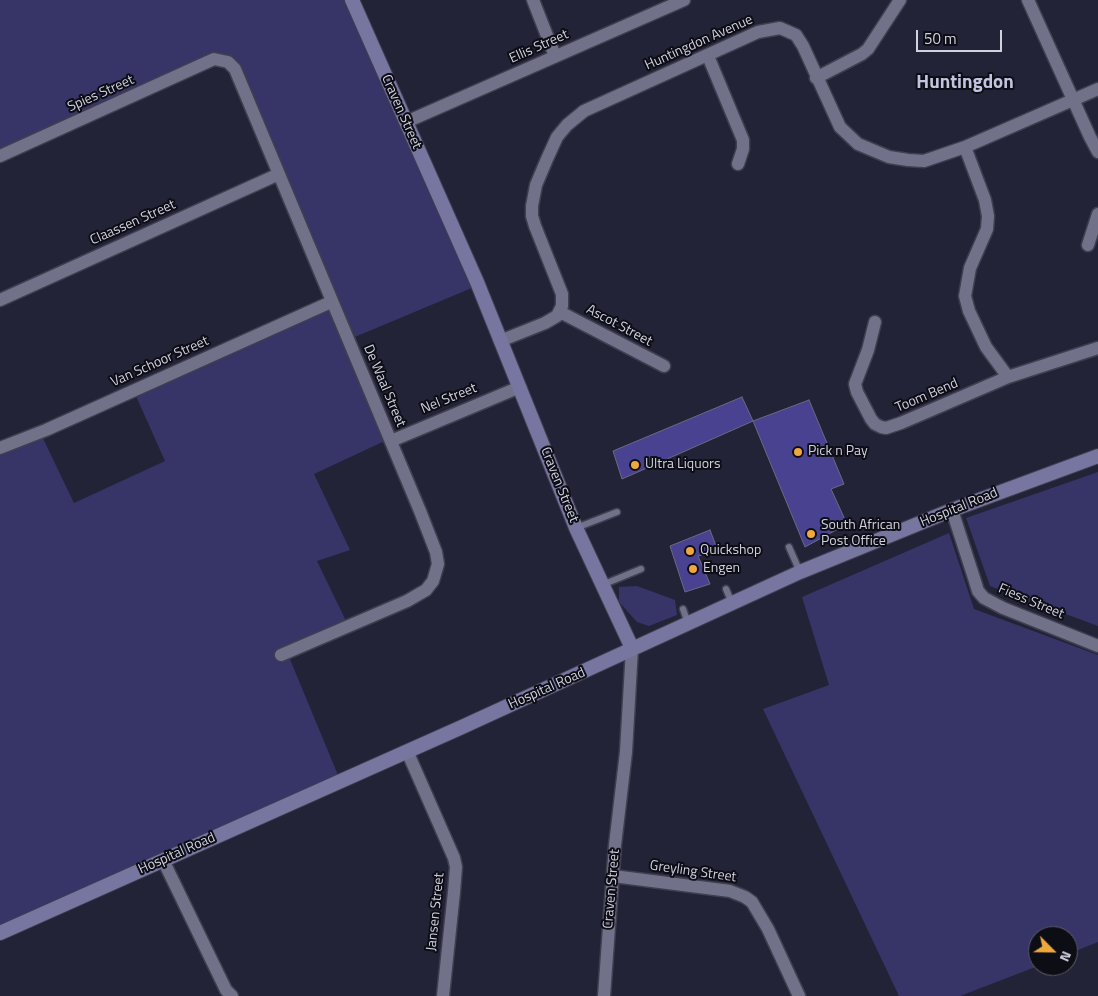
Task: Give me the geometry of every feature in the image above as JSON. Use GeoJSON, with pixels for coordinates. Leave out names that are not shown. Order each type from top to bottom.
{"type":"FeatureCollection","features":[{"type":"Feature","properties":{"kind":"main road","name":"Craven Street"},"geometry":{"type":"LineString","coordinates":[[352,0],[477,282],[576,528],[632,648]]}},
{"type":"Feature","properties":{"kind":"main road","name":"Hospital Road"},"geometry":{"type":"LineString","coordinates":[[0,933],[407,751],[800,572],[952,510],[1098,456]]}},
{"type":"Feature","properties":{"kind":"street"},"geometry":{"type":"LineString","coordinates":[[533,0],[555,56]]}},
{"type":"Feature","properties":{"kind":"street","name":"Ellis Street"},"geometry":{"type":"LineString","coordinates":[[406,122],[684,0]]}},
{"type":"Feature","properties":{"kind":"street"},"geometry":{"type":"LineString","coordinates":[[816,78],[868,49],[900,0]]}},
{"type":"Feature","properties":{"kind":"street"},"geometry":{"type":"LineString","coordinates":[[1028,0],[1098,152]]}},
{"type":"Feature","properties":{"kind":"street","name":"Huntingdon Avenue"},"geometry":{"type":"LineString","coordinates":[[560,312],[562,294],[532,216],[533,196],[536,185],[557,138],[567,124],[584,110],[758,32],[780,28],[796,35],[803,46],[840,128],[858,144],[889,156],[924,161],[965,147],[1098,89]]}},
{"type":"Feature","properties":{"kind":"street"},"geometry":{"type":"LineString","coordinates":[[708,56],[743,140],[743,149],[738,164]]}},
{"type":"Feature","properties":{"kind":"street","name":"Spies Street"},"geometry":{"type":"LineString","coordinates":[[0,156],[214,59]]}},
{"type":"Feature","properties":{"kind":"street","name":"De Waal Street"},"geometry":{"type":"LineString","coordinates":[[214,59],[228,62],[235,68],[331,302],[391,440],[436,552],[438,564],[433,581],[426,590],[407,601],[281,655]]}},
{"type":"Feature","properties":{"kind":"street"},"geometry":{"type":"LineString","coordinates":[[965,147],[985,200],[988,216],[988,229],[970,268],[965,296],[969,311],[986,347],[1008,377],[1098,348]]}},
{"type":"Feature","properties":{"kind":"street","name":"Claassen Street"},"geometry":{"type":"LineString","coordinates":[[0,300],[279,174]]}},
{"type":"Feature","properties":{"kind":"street"},"geometry":{"type":"LineString","coordinates":[[1088,245],[1098,214]]}},
{"type":"Feature","properties":{"kind":"street","name":"Van Schoor Street"},"geometry":{"type":"LineString","coordinates":[[0,448],[46,430],[331,302]]}},
{"type":"Feature","properties":{"kind":"street"},"geometry":{"type":"LineString","coordinates":[[500,341],[545,323],[560,312]]}},
{"type":"Feature","properties":{"kind":"street","name":"Ascot Street"},"geometry":{"type":"LineString","coordinates":[[560,312],[664,366]]}},
{"type":"Feature","properties":{"kind":"street","name":"Toom Bend"},"geometry":{"type":"LineString","coordinates":[[875,322],[868,350],[856,384],[857,392],[871,419],[881,427],[886,428],[901,423],[1008,377]]}},
{"type":"Feature","properties":{"kind":"street","name":"Nel Street"},"geometry":{"type":"LineString","coordinates":[[391,440],[520,387]]}},
{"type":"Feature","properties":{"kind":"street","name":"Fiess Street"},"geometry":{"type":"LineString","coordinates":[[952,510],[978,591],[984,598],[1003,608],[1098,646]]}},
{"type":"Feature","properties":{"kind":"street","name":"Craven Street"},"geometry":{"type":"LineString","coordinates":[[604,996],[613,876],[626,752],[632,648]]}},
{"type":"Feature","properties":{"kind":"street","name":"Jansen Street"},"geometry":{"type":"LineString","coordinates":[[407,751],[454,858],[456,867],[443,996]]}},
{"type":"Feature","properties":{"kind":"street"},"geometry":{"type":"LineString","coordinates":[[164,860],[226,990],[232,996]]}},
{"type":"Feature","properties":{"kind":"street","name":"Greyling Street"},"geometry":{"type":"LineString","coordinates":[[613,876],[730,890],[746,897],[752,902],[768,928],[799,996]]}},
{"type":"Feature","properties":{"kind":"lane"},"geometry":{"type":"LineString","coordinates":[[576,528],[617,512]]}},
{"type":"Feature","properties":{"kind":"lane"},"geometry":{"type":"LineString","coordinates":[[789,547],[800,572]]}},
{"type":"Feature","properties":{"kind":"lane"},"geometry":{"type":"LineString","coordinates":[[602,585],[642,569]]}},
{"type":"Feature","properties":{"kind":"lane"},"geometry":{"type":"LineString","coordinates":[[726,589],[732,603]]}},
{"type":"Feature","properties":{"kind":"lane"},"geometry":{"type":"LineString","coordinates":[[683,609],[688,623]]}},
{"type":"Feature","properties":{"kind":"shaded area"},"geometry":{"type":"Polygon","coordinates":[[[0,0],[362,0],[359,1],[479,285],[350,339],[391,438],[314,474],[350,550],[317,561],[347,623],[287,652],[340,780],[0,933],[0,445],[38,428],[74,503],[165,461],[132,387],[333,299],[236,68],[213,57],[0,152],[0,0]]]}},
{"type":"Feature","properties":{"kind":"shaded area"},"geometry":{"type":"Polygon","coordinates":[[[1098,472],[1098,626],[990,586],[966,518],[1098,472]]]}},
{"type":"Feature","properties":{"kind":"shaded area"},"geometry":{"type":"Polygon","coordinates":[[[949,533],[974,609],[1098,655],[1098,942],[1078,950],[1078,926],[1028,926],[1028,970],[960,996],[899,996],[763,709],[829,685],[802,597],[949,533]]]}},
{"type":"Feature","properties":{"kind":"shaded area"},"geometry":{"type":"Polygon","coordinates":[[[637,586],[675,600],[677,615],[649,626],[637,622],[619,602],[619,587],[637,586]]]}},
{"type":"Feature","properties":{"kind":"building"},"geometry":{"type":"Polygon","coordinates":[[[742,397],[753,421],[622,479],[613,451],[742,397]]]}},
{"type":"Feature","properties":{"kind":"building","name":"Pick n Pay"},"geometry":{"type":"Polygon","coordinates":[[[809,400],[844,484],[831,489],[847,524],[805,547],[753,421],[809,400]]]}},
{"type":"Feature","properties":{"kind":"building"},"geometry":{"type":"Polygon","coordinates":[[[710,530],[718,551],[698,556],[710,584],[685,592],[670,546],[710,530]]]}},
{"type":"Feature","properties":{"kind":"place","name":"Pick n Pay"},"geometry":{"type":"Point","coordinates":[798,452]}},
{"type":"Feature","properties":{"kind":"place","name":"Ultra Liquors"},"geometry":{"type":"Point","coordinates":[635,465]}},
{"type":"Feature","properties":{"kind":"place","name":"South African Post Office"},"geometry":{"type":"Point","coordinates":[811,534]}},
{"type":"Feature","properties":{"kind":"place","name":"Quickshop"},"geometry":{"type":"Point","coordinates":[690,551]}},
{"type":"Feature","properties":{"kind":"place","name":"Engen"},"geometry":{"type":"Point","coordinates":[693,569]}},
{"type":"Feature","properties":{"kind":"district","name":"Huntingdon"},"geometry":{"type":"Point","coordinates":[965,83]}}]}
